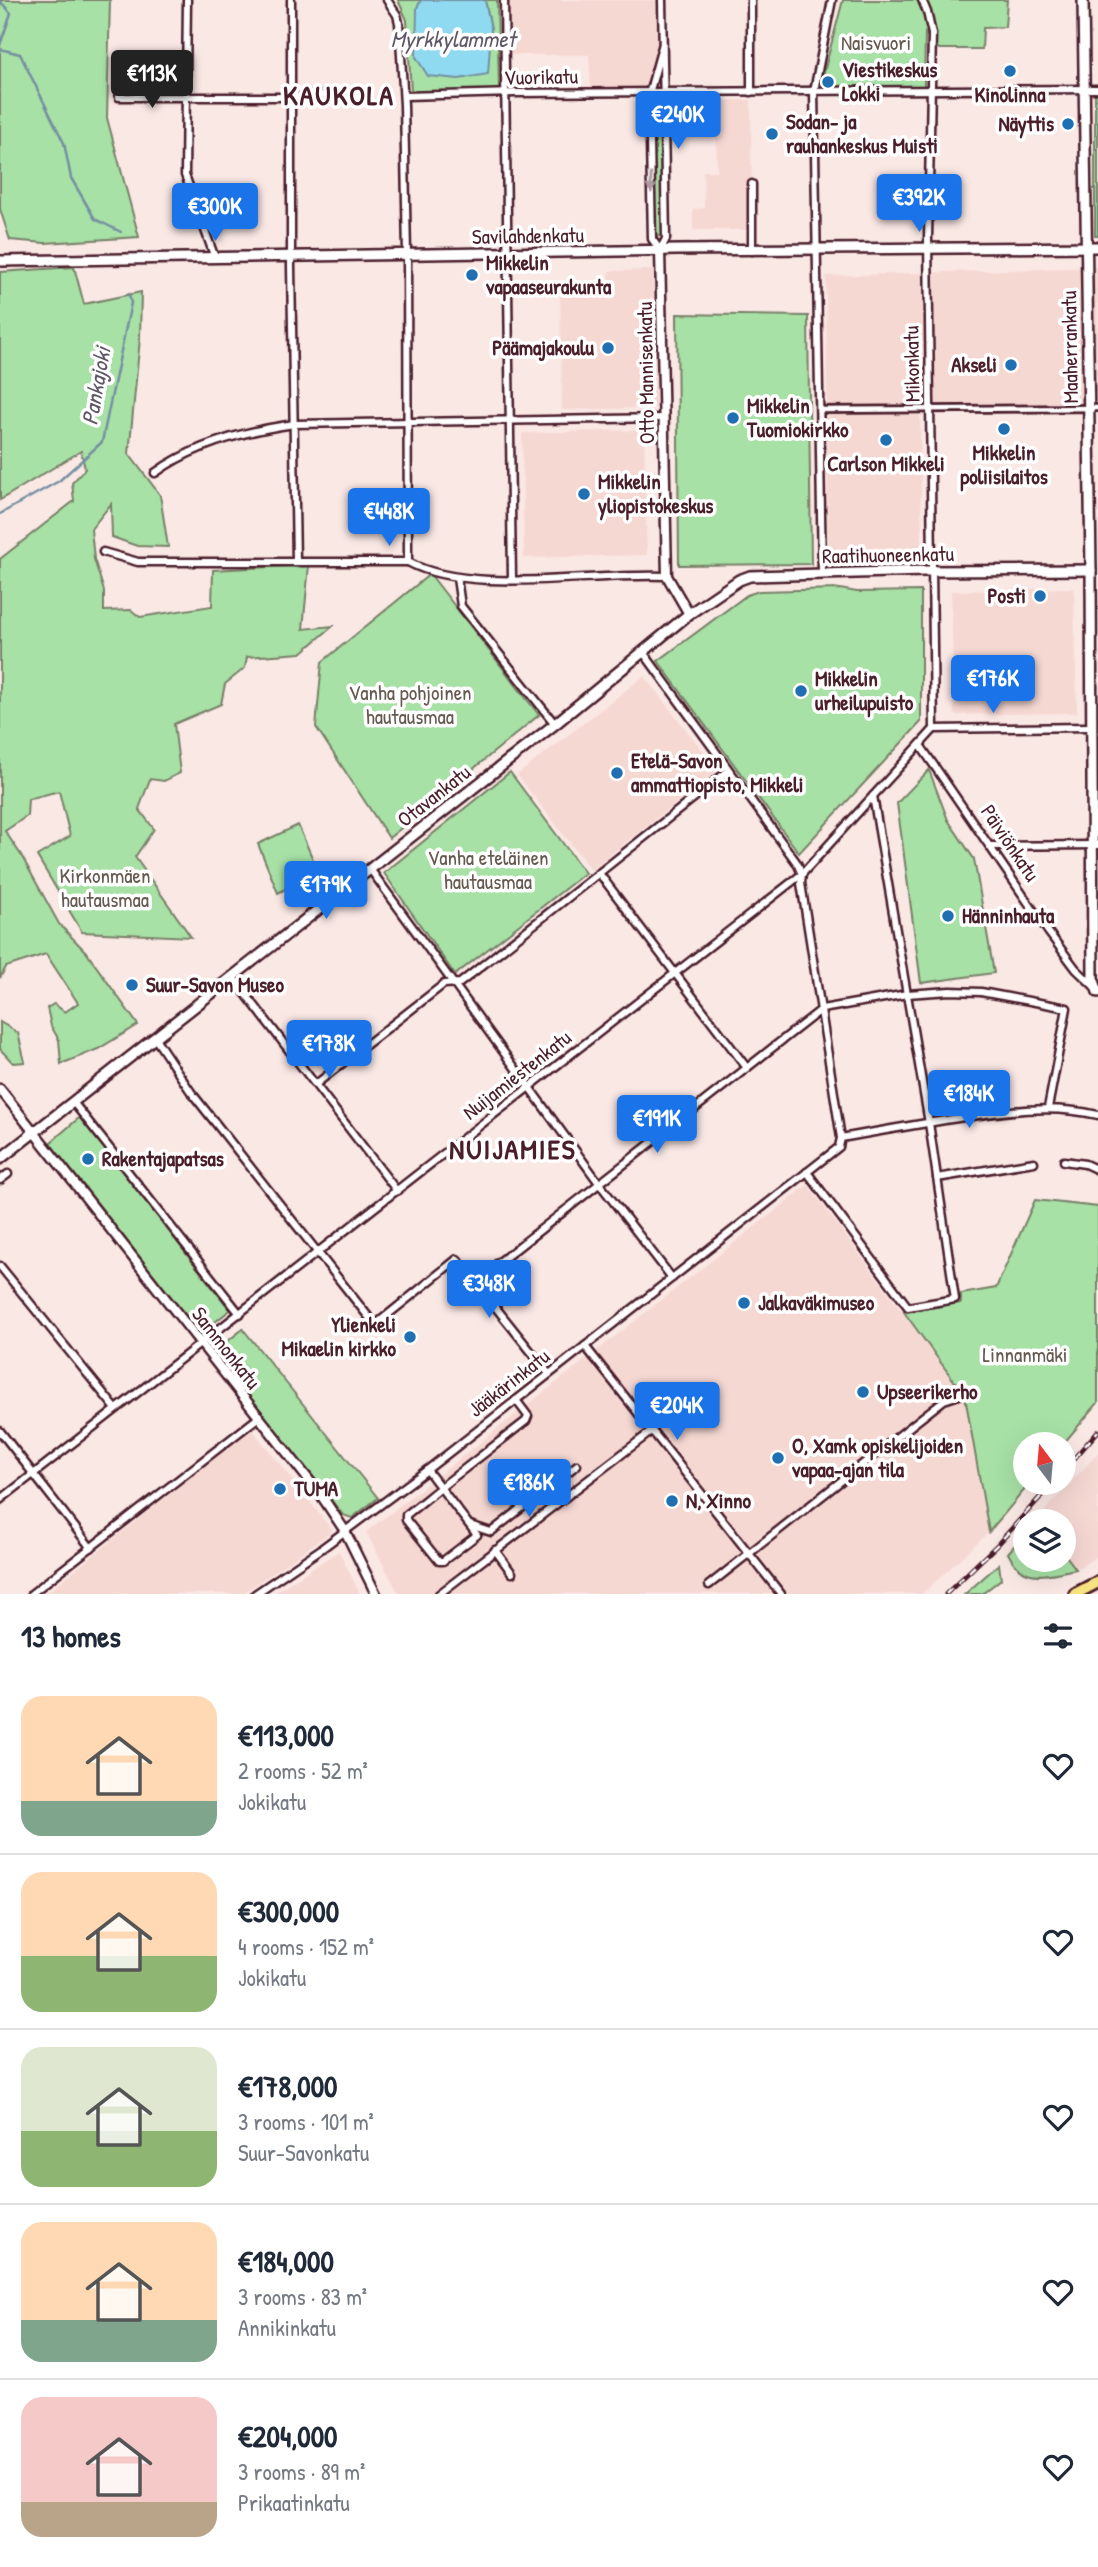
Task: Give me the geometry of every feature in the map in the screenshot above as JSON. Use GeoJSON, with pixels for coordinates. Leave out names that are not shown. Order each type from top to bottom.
{"type":"FeatureCollection","features":[{"type":"Feature","properties":{"kind":"highway"},"geometry":{"type":"LineString","coordinates":[[1075,1594],[1098,1582]]}},
{"type":"Feature","properties":{"kind":"main road","name":"Maaherrankatu"},"geometry":{"type":"LineString","coordinates":[[1083,0],[1086,247],[1093,408],[1093,978],[1097,990]]}},
{"type":"Feature","properties":{"kind":"main road","name":"Savilahdenkatu"},"geometry":{"type":"LineString","coordinates":[[0,261],[660,250],[1098,247]]}},
{"type":"Feature","properties":{"kind":"main road","name":"Raatihuoneenkatu"},"geometry":{"type":"LineString","coordinates":[[689,614],[739,580],[750,576],[1094,570]]}},
{"type":"Feature","properties":{"kind":"main road","name":"Otavankatu"},"geometry":{"type":"LineString","coordinates":[[0,1159],[555,724],[689,614]]}},
{"type":"Feature","properties":{"kind":"street"},"geometry":{"type":"LineString","coordinates":[[187,0],[185,175],[215,258]]}},
{"type":"Feature","properties":{"kind":"street"},"geometry":{"type":"LineString","coordinates":[[291,0],[291,257],[296,562]]}},
{"type":"Feature","properties":{"kind":"street"},"geometry":{"type":"LineString","coordinates":[[387,0],[399,23],[404,96],[408,562]]}},
{"type":"Feature","properties":{"kind":"street"},"geometry":{"type":"LineString","coordinates":[[504,0],[512,579]]}},
{"type":"Feature","properties":{"kind":"street"},"geometry":{"type":"LineString","coordinates":[[662,0],[663,43],[664,94],[666,239],[660,250],[652,239],[649,94],[663,43]]}},
{"type":"Feature","properties":{"kind":"street"},"geometry":{"type":"LineString","coordinates":[[751,0],[751,92]]}},
{"type":"Feature","properties":{"kind":"street"},"geometry":{"type":"LineString","coordinates":[[822,573],[814,91],[832,0]]}},
{"type":"Feature","properties":{"kind":"street","name":"Mikonkatu"},"geometry":{"type":"LineString","coordinates":[[922,0],[928,12],[932,34],[928,249],[934,729]]}},
{"type":"Feature","properties":{"kind":"street","name":"Vuorikatu"},"geometry":{"type":"LineString","coordinates":[[404,96],[1098,89]]}},
{"type":"Feature","properties":{"kind":"street"},"geometry":{"type":"LineString","coordinates":[[119,97],[290,97],[342,94]]}},
{"type":"Feature","properties":{"kind":"street"},"geometry":{"type":"LineString","coordinates":[[752,184],[752,251]]}},
{"type":"Feature","properties":{"kind":"street","name":"Otto Mannisenkatu"},"geometry":{"type":"LineString","coordinates":[[660,250],[667,576],[689,614]]}},
{"type":"Feature","properties":{"kind":"street"},"geometry":{"type":"LineString","coordinates":[[819,410],[1093,408]]}},
{"type":"Feature","properties":{"kind":"street"},"geometry":{"type":"LineString","coordinates":[[155,473],[194,449],[273,427],[294,424],[664,418]]}},
{"type":"Feature","properties":{"kind":"street"},"geometry":{"type":"LineString","coordinates":[[103,552],[138,562],[408,562],[457,578],[667,576]]}},
{"type":"Feature","properties":{"kind":"street"},"geometry":{"type":"LineString","coordinates":[[457,578],[461,606],[555,724]]}},
{"type":"Feature","properties":{"kind":"street"},"geometry":{"type":"LineString","coordinates":[[643,652],[797,863],[802,874],[801,883],[841,1138],[929,1122],[1048,1108],[1078,1110],[1098,1115]]}},
{"type":"Feature","properties":{"kind":"street"},"geometry":{"type":"LineString","coordinates":[[934,729],[1094,727]]}},
{"type":"Feature","properties":{"kind":"street","name":"Nuijamiestenkatu"},"geometry":{"type":"LineString","coordinates":[[0,1500],[802,874],[934,729]]}},
{"type":"Feature","properties":{"kind":"street","name":"Päiviönkatu"},"geometry":{"type":"LineString","coordinates":[[920,745],[1049,933],[1076,969],[1097,990]]}},
{"type":"Feature","properties":{"kind":"street"},"geometry":{"type":"LineString","coordinates":[[316,1084],[444,984],[460,983],[728,771]]}},
{"type":"Feature","properties":{"kind":"street"},"geometry":{"type":"LineString","coordinates":[[807,1172],[908,1307],[955,1299],[929,1122],[873,796]]}},
{"type":"Feature","properties":{"kind":"street"},"geometry":{"type":"LineString","coordinates":[[990,846],[1095,845]]}},
{"type":"Feature","properties":{"kind":"street"},"geometry":{"type":"LineString","coordinates":[[370,869],[599,1183],[672,1278]]}},
{"type":"Feature","properties":{"kind":"street"},"geometry":{"type":"LineString","coordinates":[[599,873],[747,1068]]}},
{"type":"Feature","properties":{"kind":"street"},"geometry":{"type":"LineString","coordinates":[[232,976],[397,1191]]}},
{"type":"Feature","properties":{"kind":"street"},"geometry":{"type":"LineString","coordinates":[[475,1281],[822,1009],[907,994],[981,992],[1067,1008],[1048,1108]]}},
{"type":"Feature","properties":{"kind":"street"},"geometry":{"type":"LineString","coordinates":[[155,1038],[191,1092],[375,1325],[457,1259],[549,1374]]}},
{"type":"Feature","properties":{"kind":"street","name":"Sammonkatu"},"geometry":{"type":"LineString","coordinates":[[0,1089],[323,1498],[345,1531],[376,1594]]}},
{"type":"Feature","properties":{"kind":"street"},"geometry":{"type":"LineString","coordinates":[[73,1102],[240,1314]]}},
{"type":"Feature","properties":{"kind":"street","name":"Jääkärinkatu"},"geometry":{"type":"LineString","coordinates":[[255,1594],[345,1531],[516,1400],[839,1147],[841,1138]]}},
{"type":"Feature","properties":{"kind":"street"},"geometry":{"type":"LineString","coordinates":[[1064,1161],[1085,1164],[1098,1170]]}},
{"type":"Feature","properties":{"kind":"street"},"geometry":{"type":"LineString","coordinates":[[937,1178],[1034,1162]]}},
{"type":"Feature","properties":{"kind":"street"},"geometry":{"type":"LineString","coordinates":[[0,1181],[8,1174]]}},
{"type":"Feature","properties":{"kind":"street"},"geometry":{"type":"LineString","coordinates":[[0,1266],[116,1409]]}},
{"type":"Feature","properties":{"kind":"street"},"geometry":{"type":"LineString","coordinates":[[585,1346],[781,1594]]}},
{"type":"Feature","properties":{"kind":"street"},"geometry":{"type":"LineString","coordinates":[[709,1585],[944,1400],[968,1392]]}},
{"type":"Feature","properties":{"kind":"street"},"geometry":{"type":"LineString","coordinates":[[426,1470],[440,1488],[470,1525],[477,1535],[439,1562],[406,1520],[407,1516],[440,1488],[522,1425],[528,1416],[516,1400]]}},
{"type":"Feature","properties":{"kind":"street"},"geometry":{"type":"LineString","coordinates":[[31,1594],[259,1417]]}},
{"type":"Feature","properties":{"kind":"street"},"geometry":{"type":"LineString","coordinates":[[0,1430],[91,1548]]}},
{"type":"Feature","properties":{"kind":"street"},"geometry":{"type":"LineString","coordinates":[[439,1594],[652,1431]]}},
{"type":"Feature","properties":{"kind":"street"},"geometry":{"type":"LineString","coordinates":[[470,1525],[491,1532],[577,1465]]}},
{"type":"Feature","properties":{"kind":"street"},"geometry":{"type":"LineString","coordinates":[[495,1550],[512,1573]]}},
{"type":"Feature","properties":{"kind":"shaded area"},"geometry":{"type":"Polygon","coordinates":[[[505,0],[658,0],[659,42],[647,89],[591,90],[589,55],[506,55],[505,0]]]}},
{"type":"Feature","properties":{"kind":"shaded area"},"geometry":{"type":"Polygon","coordinates":[[[715,100],[751,100],[752,230],[693,230],[693,209],[704,208],[703,171],[717,171],[715,100]]]}},
{"type":"Feature","properties":{"kind":"shaded area"},"geometry":{"type":"Polygon","coordinates":[[[1098,267],[1098,403],[920,407],[922,560],[828,562],[826,276],[1098,267]]]}},
{"type":"Feature","properties":{"kind":"shaded area","name":"Päämajakoulu"},"geometry":{"type":"Polygon","coordinates":[[[653,270],[656,408],[562,410],[560,287],[609,286],[609,271],[653,270]]]}},
{"type":"Feature","properties":{"kind":"shaded area","name":"Mikkelin yliopistokeskus"},"geometry":{"type":"Polygon","coordinates":[[[644,430],[647,555],[524,558],[522,433],[644,430]]]}},
{"type":"Feature","properties":{"kind":"shaded area"},"geometry":{"type":"Polygon","coordinates":[[[1074,588],[1077,713],[954,715],[951,591],[1074,588]]]}},
{"type":"Feature","properties":{"kind":"shaded area","name":"Etelä-Savon ammattiopisto, Mikkeli"},"geometry":{"type":"Polygon","coordinates":[[[644,676],[718,770],[591,870],[517,775],[644,676]]]}},
{"type":"Feature","properties":{"kind":"shaded area"},"geometry":{"type":"Polygon","coordinates":[[[808,1185],[965,1396],[989,1532],[922,1594],[399,1594],[366,1532],[808,1185]]]}},
{"type":"Feature","properties":{"kind":"shaded area"},"geometry":{"type":"Polygon","coordinates":[[[251,1428],[333,1531],[242,1594],[45,1594],[251,1428]]]}},
{"type":"Feature","properties":{"kind":"shaded area"},"geometry":{"type":"Polygon","coordinates":[[[1098,1453],[1098,1556],[1076,1569],[1076,1509],[1046,1509],[1059,1495],[1076,1495],[1076,1477],[1098,1453]]]}},
{"type":"Feature","properties":{"kind":"shaded area"},"geometry":{"type":"Polygon","coordinates":[[[339,1551],[360,1594],[272,1594],[339,1551]]]}},
{"type":"Feature","properties":{"kind":"green space"},"geometry":{"type":"Polygon","coordinates":[[[0,0],[110,0],[107,118],[139,237],[45,243],[10,240],[0,209],[0,0]]]}},
{"type":"Feature","properties":{"kind":"green space"},"geometry":{"type":"Polygon","coordinates":[[[398,0],[421,0],[417,8],[491,29],[485,0],[497,0],[499,90],[411,92],[407,20],[398,0]]]}},
{"type":"Feature","properties":{"kind":"green space","name":"Naisvuori"},"geometry":{"type":"Polygon","coordinates":[[[843,0],[1007,0],[1005,27],[983,28],[982,49],[939,49],[925,33],[924,86],[820,87],[843,0]]]}},
{"type":"Feature","properties":{"kind":"green space"},"geometry":{"type":"Polygon","coordinates":[[[1095,93],[1098,93],[1098,236],[1095,236],[1095,93]]]}},
{"type":"Feature","properties":{"kind":"green space"},"geometry":{"type":"Polygon","coordinates":[[[651,95],[662,95],[664,236],[654,236],[651,95]]]}},
{"type":"Feature","properties":{"kind":"green space","name":"Kirkonmäen hautausmaa"},"geometry":{"type":"Polygon","coordinates":[[[74,267],[84,304],[141,292],[140,338],[129,454],[160,495],[168,547],[137,546],[112,537],[111,504],[91,529],[94,559],[104,591],[104,611],[131,610],[140,617],[212,606],[213,570],[309,565],[303,629],[333,626],[301,653],[247,657],[245,668],[225,684],[221,704],[174,724],[180,773],[164,781],[150,779],[139,809],[154,829],[135,857],[191,937],[82,932],[37,856],[70,836],[59,791],[28,799],[27,816],[5,831],[59,924],[86,952],[138,1025],[98,1049],[61,1064],[59,1040],[51,1026],[47,1008],[54,1004],[65,1012],[78,1003],[46,954],[6,967],[0,978],[0,559],[74,501],[72,483],[85,469],[81,451],[0,500],[0,272],[74,267]]]}},
{"type":"Feature","properties":{"kind":"green space"},"geometry":{"type":"Polygon","coordinates":[[[677,314],[808,316],[811,564],[679,565],[677,314]]]}},
{"type":"Feature","properties":{"kind":"green space","name":"Vanha pohjoinen hautausmaa"},"geometry":{"type":"Polygon","coordinates":[[[430,574],[539,715],[389,838],[316,727],[322,662],[430,574]]]}},
{"type":"Feature","properties":{"kind":"green space","name":"Mikkelin urheilupuisto"},"geometry":{"type":"Polygon","coordinates":[[[840,589],[857,592],[921,591],[921,722],[799,853],[658,661],[747,595],[759,591],[840,589]]]}},
{"type":"Feature","properties":{"kind":"green space","name":"Hänninhauta"},"geometry":{"type":"Polygon","coordinates":[[[929,770],[948,820],[974,859],[994,973],[921,983],[897,803],[929,770]]]}},
{"type":"Feature","properties":{"kind":"green space","name":"Vanha eteläinen hautausmaa"},"geometry":{"type":"Polygon","coordinates":[[[510,772],[585,873],[455,975],[384,873],[510,772]]]}},
{"type":"Feature","properties":{"kind":"green space"},"geometry":{"type":"Polygon","coordinates":[[[298,825],[318,871],[278,893],[258,844],[298,825]]]}},
{"type":"Feature","properties":{"kind":"green space"},"geometry":{"type":"Polygon","coordinates":[[[0,1022],[18,1033],[25,1062],[13,1063],[0,1049],[0,1022]]]}},
{"type":"Feature","properties":{"kind":"green space"},"geometry":{"type":"Polygon","coordinates":[[[80,1117],[230,1310],[200,1334],[50,1143],[80,1117]]]}},
{"type":"Feature","properties":{"kind":"green space","name":"Linnanmäki"},"geometry":{"type":"Polygon","coordinates":[[[1035,1200],[1098,1207],[1098,1403],[1073,1432],[1013,1432],[1013,1495],[1020,1495],[989,1532],[965,1396],[904,1312],[961,1303],[961,1294],[996,1288],[1035,1200]]]}},
{"type":"Feature","properties":{"kind":"green space"},"geometry":{"type":"Polygon","coordinates":[[[243,1329],[378,1498],[352,1518],[343,1515],[214,1352],[243,1329]]]}},
{"type":"Feature","properties":{"kind":"green space"},"geometry":{"type":"Polygon","coordinates":[[[1013,1547],[1013,1561],[1008,1553],[1013,1547]]]}},
{"type":"Feature","properties":{"kind":"green space"},"geometry":{"type":"Polygon","coordinates":[[[999,1564],[1001,1579],[982,1594],[965,1594],[999,1564]]]}},
{"type":"Feature","properties":{"kind":"green space"},"geometry":{"type":"Polygon","coordinates":[[[1026,1572],[1061,1572],[1046,1575],[1026,1572]]]}},
{"type":"Feature","properties":{"kind":"water","name":"Myrkkylammet"},"geometry":{"type":"Polygon","coordinates":[[[421,0],[485,0],[491,29],[488,74],[459,79],[428,76],[416,57],[417,8],[421,0]]]}},
{"type":"Feature","properties":{"kind":"waterway","name":"Pankajoki"},"geometry":{"type":"LineString","coordinates":[[0,1],[11,13],[0,45]]}},
{"type":"Feature","properties":{"kind":"waterway","name":"Pankajoki"},"geometry":{"type":"LineString","coordinates":[[0,49],[20,54],[64,143],[71,178],[95,219],[121,232]]}},
{"type":"Feature","properties":{"kind":"waterway","name":"Pankajoki"},"geometry":{"type":"LineString","coordinates":[[0,514],[59,481],[102,442],[131,303],[129,294]]}},
{"type":"Feature","properties":{"kind":"railway"},"geometry":{"type":"LineString","coordinates":[[1076,1456],[1098,1431]]}},
{"type":"Feature","properties":{"kind":"railway"},"geometry":{"type":"LineString","coordinates":[[946,1594],[998,1544],[1042,1495]]}},
{"type":"Feature","properties":{"kind":"place","name":"Kinolinna"},"geometry":{"type":"Point","coordinates":[1010,71]}},
{"type":"Feature","properties":{"kind":"place","name":"Viestikeskus Lokki"},"geometry":{"type":"Point","coordinates":[828,82]}},
{"type":"Feature","properties":{"kind":"place","name":"Näyttis"},"geometry":{"type":"Point","coordinates":[1068,124]}},
{"type":"Feature","properties":{"kind":"place","name":"Sodan- ja rauhankeskus Muisti"},"geometry":{"type":"Point","coordinates":[772,134]}},
{"type":"Feature","properties":{"kind":"place","name":"Mikkelin vapaaseurakunta"},"geometry":{"type":"Point","coordinates":[472,275]}},
{"type":"Feature","properties":{"kind":"place","name":"Päämajakoulu"},"geometry":{"type":"Point","coordinates":[608,348]}},
{"type":"Feature","properties":{"kind":"place","name":"Akseli"},"geometry":{"type":"Point","coordinates":[1011,365]}},
{"type":"Feature","properties":{"kind":"place","name":"Mikkelin Tuomiokirkko"},"geometry":{"type":"Point","coordinates":[733,418]}},
{"type":"Feature","properties":{"kind":"place","name":"Mikkelin poliisilaitos"},"geometry":{"type":"Point","coordinates":[1004,429]}},
{"type":"Feature","properties":{"kind":"place","name":"Carlson Mikkeli"},"geometry":{"type":"Point","coordinates":[886,440]}},
{"type":"Feature","properties":{"kind":"place","name":"Mikkelin yliopistokeskus"},"geometry":{"type":"Point","coordinates":[584,494]}},
{"type":"Feature","properties":{"kind":"place","name":"Posti"},"geometry":{"type":"Point","coordinates":[1040,596]}},
{"type":"Feature","properties":{"kind":"place","name":"Mikkelin urheilupuisto"},"geometry":{"type":"Point","coordinates":[801,691]}},
{"type":"Feature","properties":{"kind":"place","name":"Etelä-Savon ammattiopisto, Mikkeli"},"geometry":{"type":"Point","coordinates":[617,773]}},
{"type":"Feature","properties":{"kind":"place","name":"Hänninhauta"},"geometry":{"type":"Point","coordinates":[948,916]}},
{"type":"Feature","properties":{"kind":"place","name":"Suur-Savon Museo"},"geometry":{"type":"Point","coordinates":[132,985]}},
{"type":"Feature","properties":{"kind":"place","name":"Rakentajapatsas"},"geometry":{"type":"Point","coordinates":[88,1159]}},
{"type":"Feature","properties":{"kind":"place","name":"Jalkaväkimuseo"},"geometry":{"type":"Point","coordinates":[744,1303]}},
{"type":"Feature","properties":{"kind":"place","name":"Ylienkeli Mikaelin kirkko"},"geometry":{"type":"Point","coordinates":[410,1337]}},
{"type":"Feature","properties":{"kind":"place","name":"Upseerikerho"},"geometry":{"type":"Point","coordinates":[863,1392]}},
{"type":"Feature","properties":{"kind":"place","name":"O, Xamk opiskelijoiden vapaa-ajan tila"},"geometry":{"type":"Point","coordinates":[778,1458]}},
{"type":"Feature","properties":{"kind":"place","name":"TUMA"},"geometry":{"type":"Point","coordinates":[280,1489]}},
{"type":"Feature","properties":{"kind":"place","name":"N, Xinno"},"geometry":{"type":"Point","coordinates":[672,1501]}},
{"type":"Feature","properties":{"kind":"district","name":"KAUKOLA"},"geometry":{"type":"Point","coordinates":[339,95]}},
{"type":"Feature","properties":{"kind":"district","name":"NUIJAMIES"},"geometry":{"type":"Point","coordinates":[513,1149]}}]}
